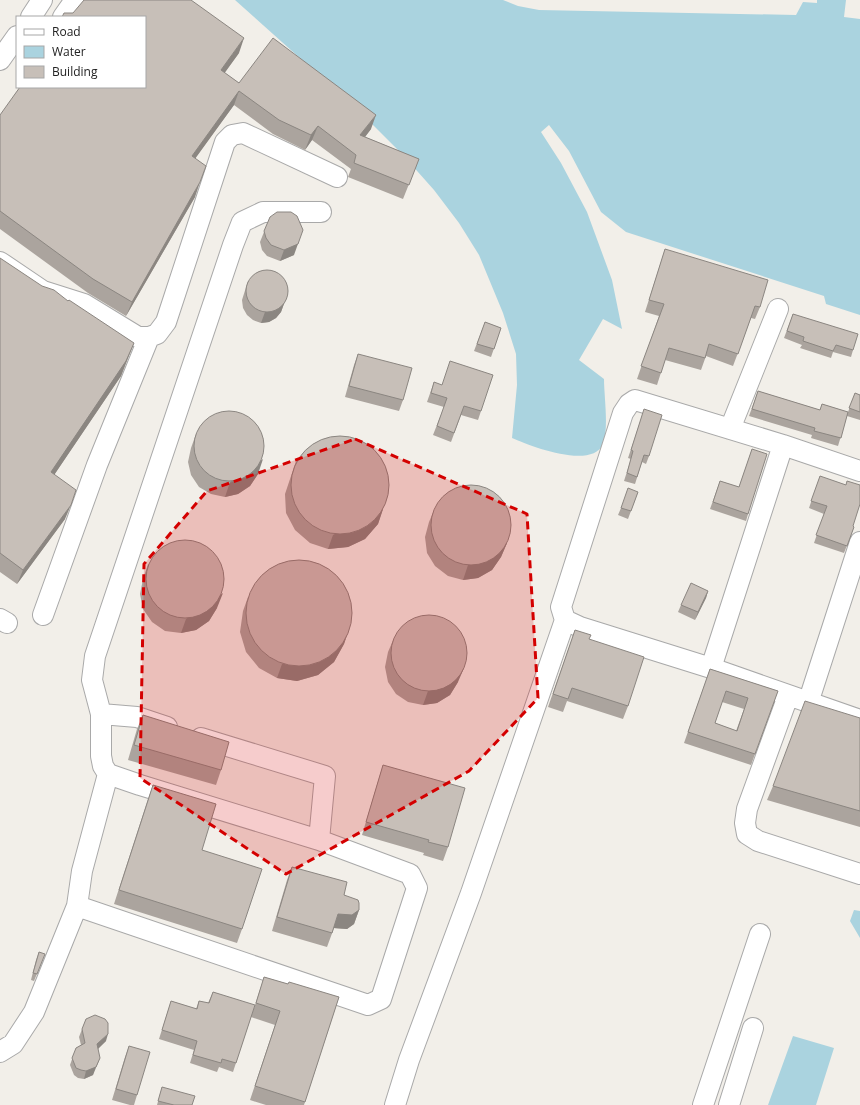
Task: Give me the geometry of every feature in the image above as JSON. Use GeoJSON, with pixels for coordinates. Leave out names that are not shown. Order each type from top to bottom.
{"type":"FeatureCollection","features":[{"type":"Feature","properties":{"kind":"lane"},"geometry":{"type":"LineString","coordinates":[[32,16],[42,0]]}},
{"type":"Feature","properties":{"kind":"lane"},"geometry":{"type":"LineString","coordinates":[[64,16],[75,0]]}},
{"type":"Feature","properties":{"kind":"lane"},"geometry":{"type":"LineString","coordinates":[[0,60],[16,37]]}},
{"type":"Feature","properties":{"kind":"lane"},"geometry":{"type":"LineString","coordinates":[[0,262],[43,291],[84,304],[138,337],[149,337],[157,334],[166,322],[225,142],[232,135],[243,133],[337,178]]}},
{"type":"Feature","properties":{"kind":"lane"},"geometry":{"type":"LineString","coordinates":[[77,906],[368,1004],[381,999],[417,888],[410,874],[319,840],[108,774],[103,766],[100,756],[101,714],[92,680],[95,656],[242,222],[263,212],[321,212]]}},
{"type":"Feature","properties":{"kind":"lane"},"geometry":{"type":"LineString","coordinates":[[730,429],[778,310]]}},
{"type":"Feature","properties":{"kind":"lane"},"geometry":{"type":"LineString","coordinates":[[43,615],[96,465],[149,337]]}},
{"type":"Feature","properties":{"kind":"lane"},"geometry":{"type":"LineString","coordinates":[[396,1105],[410,1060],[471,893],[565,620],[562,607],[622,413],[629,404],[635,400],[641,400],[860,471]]}},
{"type":"Feature","properties":{"kind":"lane"},"geometry":{"type":"LineString","coordinates":[[711,668],[783,445]]}},
{"type":"Feature","properties":{"kind":"lane"},"geometry":{"type":"LineString","coordinates":[[808,703],[860,542]]}},
{"type":"Feature","properties":{"kind":"lane"},"geometry":{"type":"LineString","coordinates":[[565,620],[580,627],[711,668],[860,720]]}},
{"type":"Feature","properties":{"kind":"lane"},"geometry":{"type":"LineString","coordinates":[[788,696],[747,809],[745,823],[747,834],[758,841],[860,874]]}},
{"type":"Feature","properties":{"kind":"lane"},"geometry":{"type":"LineString","coordinates":[[101,714],[137,717],[325,776],[319,840]]}},
{"type":"Feature","properties":{"kind":"lane"},"geometry":{"type":"LineString","coordinates":[[0,1052],[13,1044],[34,1012],[77,906],[82,871],[108,774]]}},
{"type":"Feature","properties":{"kind":"lane"},"geometry":{"type":"LineString","coordinates":[[703,1105],[760,934]]}},
{"type":"Feature","properties":{"kind":"lane"},"geometry":{"type":"LineString","coordinates":[[729,1105],[753,1028]]}},
{"type":"Feature","properties":{"kind":"highlighted area"},"geometry":{"type":"Polygon","coordinates":[[[355,439],[527,514],[538,698],[469,771],[286,874],[140,778],[144,564],[207,491],[355,439]]]}},
{"type":"Feature","properties":{"kind":"water"},"geometry":{"type":"Polygon","coordinates":[[[235,0],[503,0],[518,6],[539,10],[796,15],[803,2],[817,3],[817,0],[846,0],[844,17],[860,19],[860,315],[826,304],[824,296],[626,232],[601,212],[569,151],[549,125],[541,132],[561,163],[587,212],[612,280],[622,329],[603,319],[579,360],[604,379],[606,429],[603,444],[597,452],[587,455],[574,456],[560,454],[532,446],[512,438],[517,385],[516,354],[503,313],[479,255],[459,223],[434,190],[402,154],[359,111],[235,0]]]}},
{"type":"Feature","properties":{"kind":"water"},"geometry":{"type":"Polygon","coordinates":[[[854,910],[860,911],[860,938],[850,921],[854,910]]]}},
{"type":"Feature","properties":{"kind":"water"},"geometry":{"type":"Polygon","coordinates":[[[793,1036],[834,1048],[816,1105],[768,1105],[793,1036]]]}},
{"type":"Feature","properties":{"kind":"building"},"geometry":{"type":"Polygon","coordinates":[[[84,0],[191,0],[244,38],[221,70],[239,83],[273,38],[376,115],[360,135],[419,159],[409,185],[354,163],[356,155],[318,126],[311,135],[279,120],[239,91],[192,156],[206,166],[200,182],[132,302],[93,279],[0,211],[0,115],[19,88],[146,88],[146,16],[62,16],[64,13],[73,13],[84,0]]]}},
{"type":"Feature","properties":{"kind":"building"},"geometry":{"type":"Polygon","coordinates":[[[277,212],[291,212],[297,216],[303,230],[298,244],[284,250],[271,245],[266,238],[264,231],[270,217],[277,212]]]}},
{"type":"Feature","properties":{"kind":"building"},"geometry":{"type":"Polygon","coordinates":[[[665,249],[768,280],[760,307],[755,306],[738,354],[709,344],[705,358],[669,348],[661,373],[641,366],[664,304],[649,300],[665,249]]]}},
{"type":"Feature","properties":{"kind":"building"},"geometry":{"type":"Polygon","coordinates":[[[0,258],[42,286],[54,290],[68,301],[69,300],[134,343],[126,361],[51,472],[76,490],[71,505],[23,570],[0,553],[0,258]]]}},
{"type":"Feature","properties":{"kind":"building"},"geometry":{"type":"Polygon","coordinates":[[[267,270],[282,276],[288,291],[282,306],[267,312],[252,306],[246,291],[252,276],[267,270]]]}},
{"type":"Feature","properties":{"kind":"building"},"geometry":{"type":"Polygon","coordinates":[[[793,314],[858,334],[853,350],[836,345],[833,351],[803,341],[804,337],[787,331],[793,314]]]}},
{"type":"Feature","properties":{"kind":"building"},"geometry":{"type":"Polygon","coordinates":[[[485,322],[501,328],[494,349],[477,344],[485,322]]]}},
{"type":"Feature","properties":{"kind":"building"},"geometry":{"type":"Polygon","coordinates":[[[358,354],[412,368],[403,400],[349,386],[358,354]]]}},
{"type":"Feature","properties":{"kind":"building"},"geometry":{"type":"Polygon","coordinates":[[[450,361],[493,375],[481,411],[464,406],[454,433],[437,426],[447,398],[431,393],[434,382],[442,385],[450,361]]]}},
{"type":"Feature","properties":{"kind":"building"},"geometry":{"type":"Polygon","coordinates":[[[758,391],[820,410],[822,404],[848,412],[841,438],[814,431],[815,428],[752,409],[758,391]]]}},
{"type":"Feature","properties":{"kind":"building"},"geometry":{"type":"Polygon","coordinates":[[[855,393],[860,395],[860,412],[849,408],[855,393]]]}},
{"type":"Feature","properties":{"kind":"building"},"geometry":{"type":"Polygon","coordinates":[[[644,409],[662,415],[649,456],[644,455],[637,477],[627,473],[633,451],[631,450],[644,409]]]}},
{"type":"Feature","properties":{"kind":"building"},"geometry":{"type":"Polygon","coordinates":[[[222,411],[236,411],[249,417],[258,426],[262,432],[264,446],[262,460],[254,471],[243,479],[236,481],[222,481],[215,479],[204,471],[196,460],[194,453],[194,439],[196,432],[204,421],[215,413],[222,411]]]}},
{"type":"Feature","properties":{"kind":"building"},"geometry":{"type":"Polygon","coordinates":[[[340,436],[359,440],[375,450],[385,466],[389,485],[385,504],[375,520],[359,530],[340,534],[321,530],[305,520],[295,504],[291,485],[295,466],[305,450],[321,440],[340,436]]]}},
{"type":"Feature","properties":{"kind":"building"},"geometry":{"type":"Polygon","coordinates":[[[752,449],[767,454],[748,514],[713,502],[720,481],[739,487],[752,449]]]}},
{"type":"Feature","properties":{"kind":"building"},"geometry":{"type":"Polygon","coordinates":[[[820,476],[846,485],[847,481],[860,485],[860,504],[847,546],[816,535],[827,506],[811,501],[820,476]]]}},
{"type":"Feature","properties":{"kind":"building"},"geometry":{"type":"Polygon","coordinates":[[[471,485],[486,488],[499,497],[508,510],[511,525],[508,540],[499,553],[486,562],[471,565],[456,562],[443,553],[434,540],[431,525],[434,510],[443,497],[456,488],[471,485]]]}},
{"type":"Feature","properties":{"kind":"building"},"geometry":{"type":"Polygon","coordinates":[[[628,488],[638,492],[631,511],[621,508],[628,488]]]}},
{"type":"Feature","properties":{"kind":"building"},"geometry":{"type":"Polygon","coordinates":[[[177,540],[193,540],[207,546],[218,557],[224,571],[224,587],[218,601],[207,612],[193,618],[177,618],[163,612],[152,601],[146,587],[146,571],[152,557],[163,546],[177,540]]]}},
{"type":"Feature","properties":{"kind":"building"},"geometry":{"type":"Polygon","coordinates":[[[299,560],[319,564],[336,576],[348,593],[352,613],[348,633],[336,650],[319,662],[299,666],[279,662],[262,650],[250,633],[246,613],[250,593],[262,576],[279,564],[299,560]]]}},
{"type":"Feature","properties":{"kind":"building"},"geometry":{"type":"Polygon","coordinates":[[[691,583],[708,591],[698,612],[681,605],[691,583]]]}},
{"type":"Feature","properties":{"kind":"building"},"geometry":{"type":"Polygon","coordinates":[[[429,615],[443,618],[456,626],[464,639],[467,653],[464,667],[456,680],[443,688],[429,691],[415,688],[402,680],[394,667],[391,653],[394,639],[402,626],[415,618],[429,615]]]}},
{"type":"Feature","properties":{"kind":"building"},"geometry":{"type":"Polygon","coordinates":[[[575,630],[591,635],[589,639],[644,657],[628,706],[572,688],[568,699],[553,694],[575,630]]]}},
{"type":"Feature","properties":{"kind":"building"},"geometry":{"type":"Polygon","coordinates":[[[710,669],[778,691],[755,754],[688,732],[710,669]],[[726,691],[715,723],[737,731],[748,698],[726,691]]]}},
{"type":"Feature","properties":{"kind":"building"},"geometry":{"type":"Polygon","coordinates":[[[805,701],[860,718],[860,811],[773,786],[805,701]]]}},
{"type":"Feature","properties":{"kind":"building"},"geometry":{"type":"Polygon","coordinates":[[[143,715],[229,742],[221,770],[134,745],[143,715]]]}},
{"type":"Feature","properties":{"kind":"building"},"geometry":{"type":"Polygon","coordinates":[[[383,765],[465,788],[448,847],[366,822],[383,765]]]}},
{"type":"Feature","properties":{"kind":"building"},"geometry":{"type":"Polygon","coordinates":[[[153,785],[216,804],[202,850],[262,869],[242,929],[119,890],[153,785]]]}},
{"type":"Feature","properties":{"kind":"building"},"geometry":{"type":"Polygon","coordinates":[[[292,867],[347,882],[344,895],[358,900],[359,910],[352,915],[338,914],[332,933],[277,917],[292,867]]]}},
{"type":"Feature","properties":{"kind":"building"},"geometry":{"type":"Polygon","coordinates":[[[39,952],[45,954],[37,974],[33,973],[39,952]]]}},
{"type":"Feature","properties":{"kind":"building"},"geometry":{"type":"Polygon","coordinates":[[[264,977],[288,984],[289,982],[339,997],[305,1102],[255,1086],[280,1011],[256,1003],[264,977]]]}},
{"type":"Feature","properties":{"kind":"building"},"geometry":{"type":"Polygon","coordinates":[[[213,992],[255,1005],[236,1063],[222,1059],[221,1063],[193,1055],[197,1041],[162,1030],[171,1001],[197,1009],[199,1001],[209,1003],[213,992]]]}},
{"type":"Feature","properties":{"kind":"building"},"geometry":{"type":"Polygon","coordinates":[[[95,1015],[105,1019],[108,1023],[108,1034],[97,1044],[100,1058],[96,1067],[86,1071],[81,1070],[76,1068],[72,1058],[76,1048],[85,1043],[82,1029],[86,1019],[95,1015]]]}},
{"type":"Feature","properties":{"kind":"building"},"geometry":{"type":"Polygon","coordinates":[[[129,1046],[150,1052],[137,1095],[116,1089],[129,1046]]]}},
{"type":"Feature","properties":{"kind":"building"},"geometry":{"type":"Polygon","coordinates":[[[162,1087],[195,1096],[192,1105],[174,1105],[158,1101],[162,1087]]]}}]}
